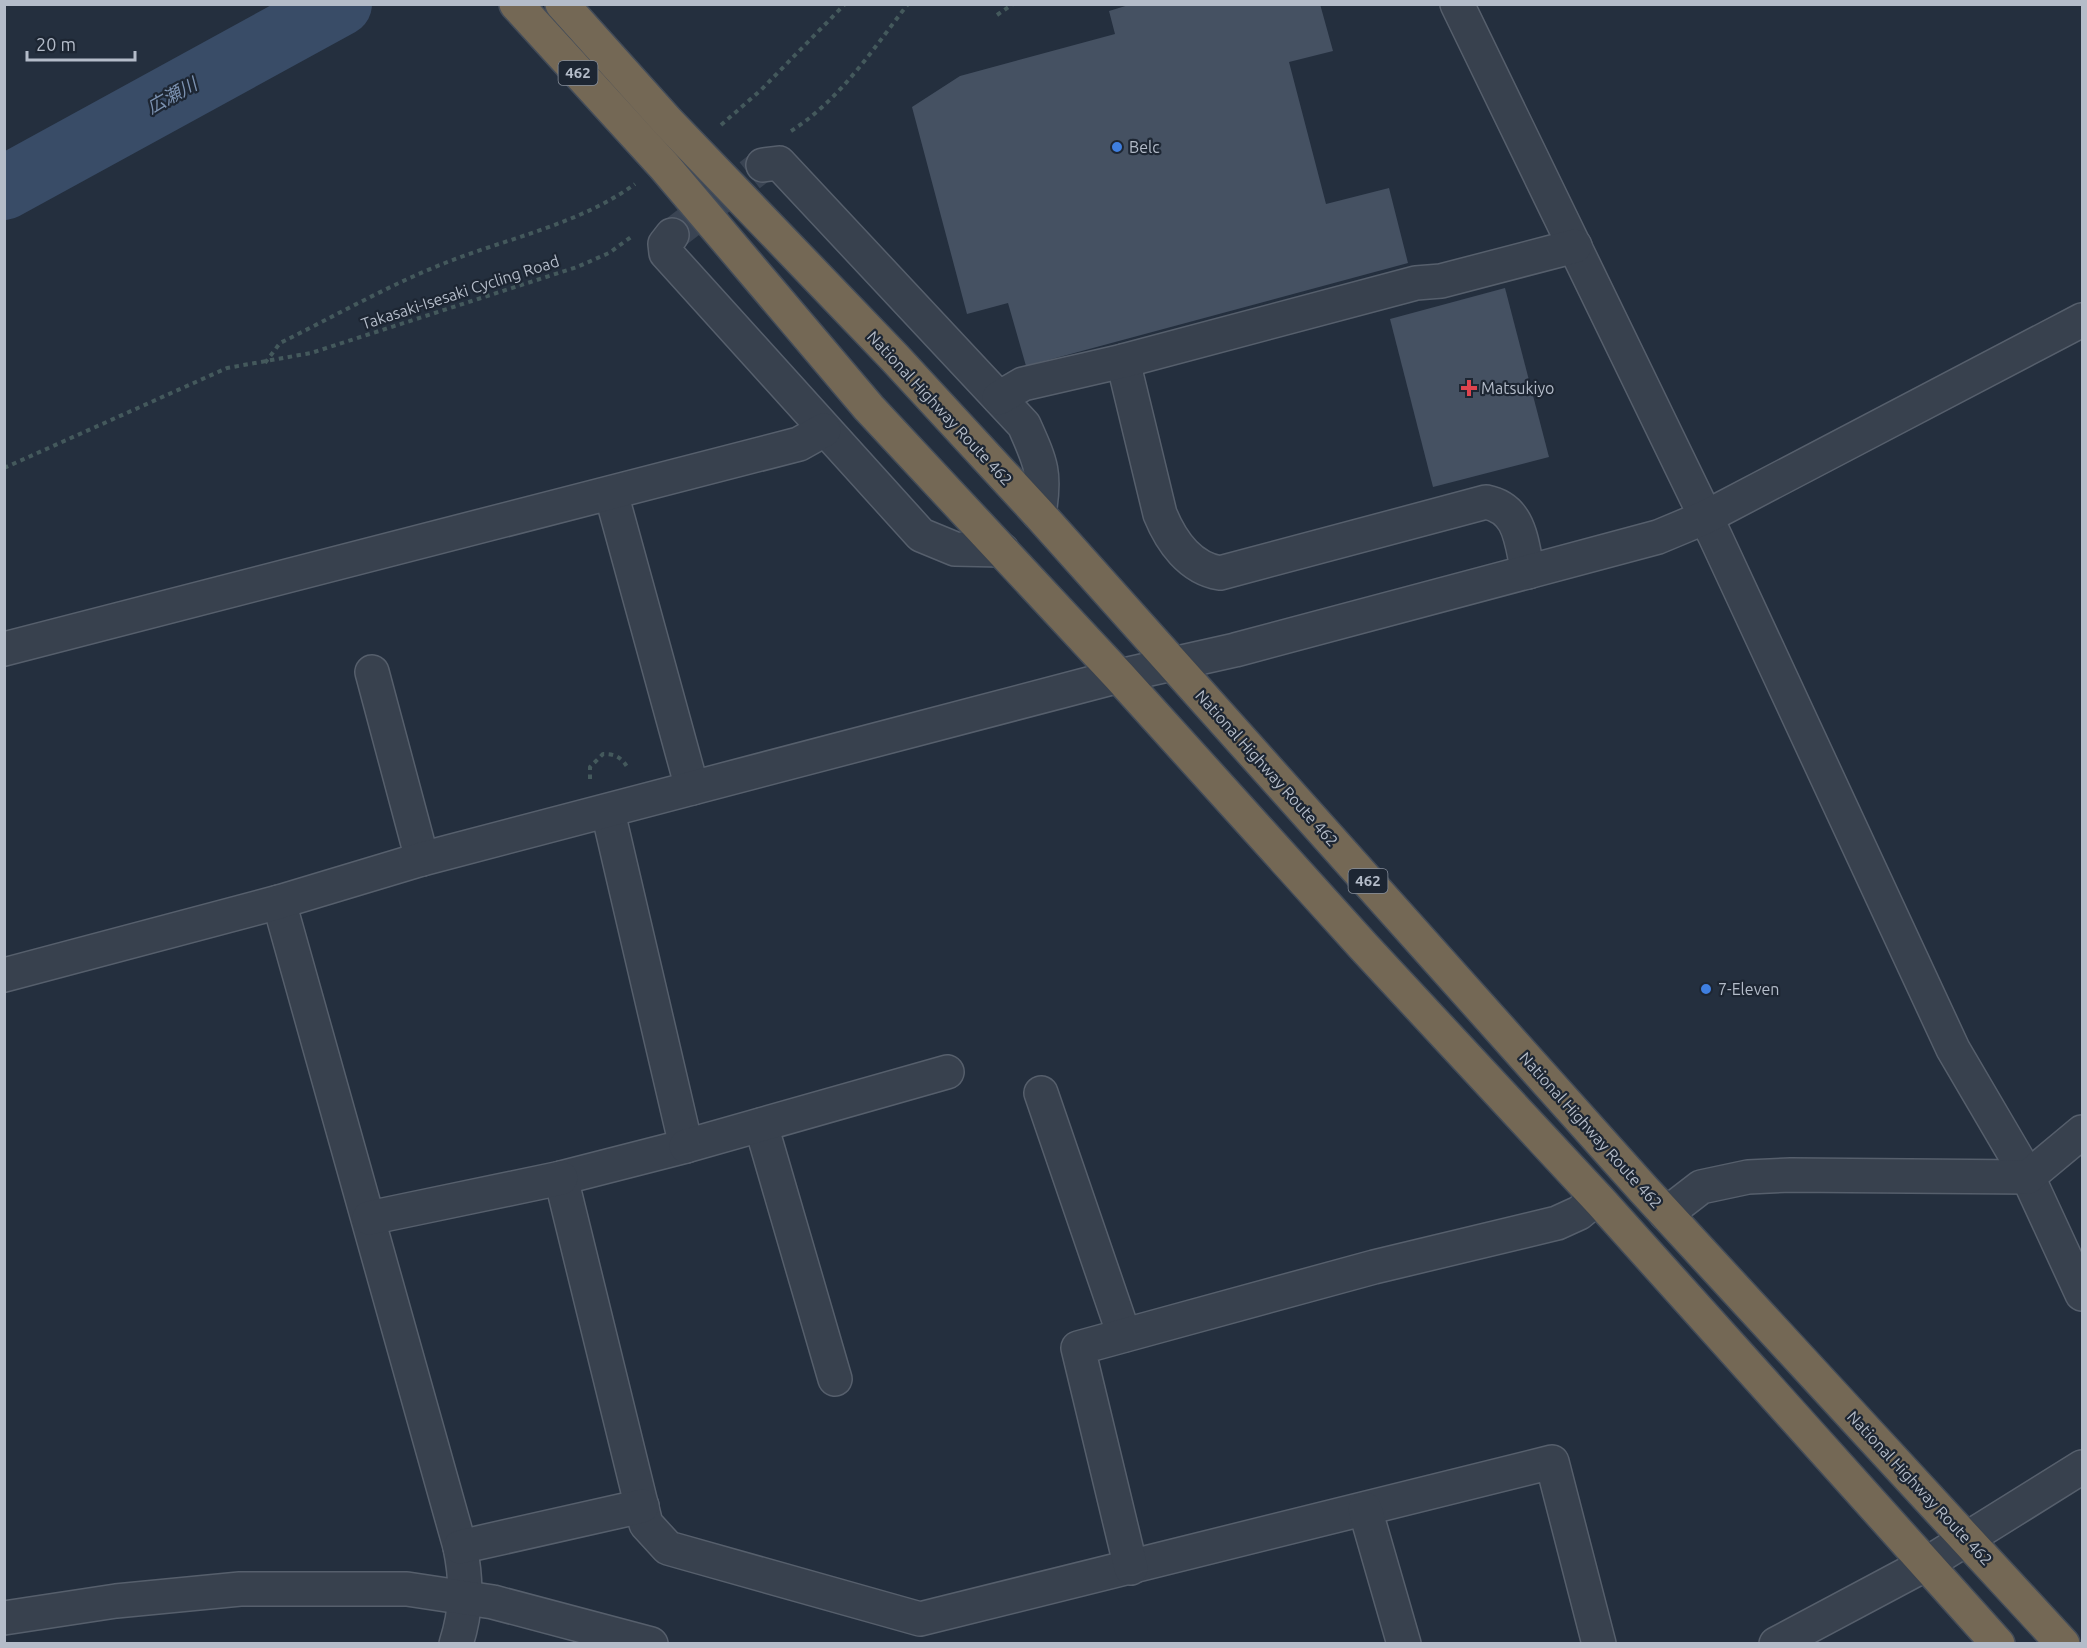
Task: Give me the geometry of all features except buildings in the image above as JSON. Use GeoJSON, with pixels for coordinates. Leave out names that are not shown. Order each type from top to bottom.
{"type":"FeatureCollection","features":[{"type":"Feature","properties":{"kind":"highway","name":"462"},"geometry":{"type":"LineString","coordinates":[[516,4],[640,141],[869,408],[1119,676],[1364,947],[1597,1198],[1928,1563],[1998,1644]]}},
{"type":"Feature","properties":{"kind":"highway","name":"National Highway Route 462"},"geometry":{"type":"LineString","coordinates":[[562,4],[668,122],[894,357],[1039,514],[1666,1214],[2063,1644]]}},
{"type":"Feature","properties":{"kind":"street"},"geometry":{"type":"LineString","coordinates":[[1457,4],[1706,517],[1953,1049],[2028,1177],[2082,1294]]}},
{"type":"Feature","properties":{"kind":"street"},"geometry":{"type":"LineString","coordinates":[[762,165],[779,163],[1024,425],[1037,454],[1044,482],[1039,514]]}},
{"type":"Feature","properties":{"kind":"street"},"geometry":{"type":"LineString","coordinates":[[672,235],[664,243],[666,253],[921,535],[955,549],[1002,550]]}},
{"type":"Feature","properties":{"kind":"street"},"geometry":{"type":"LineString","coordinates":[[999,398],[1023,384],[1123,361],[1416,283],[1441,281],[1575,246]]}},
{"type":"Feature","properties":{"kind":"street"},"geometry":{"type":"LineString","coordinates":[[4,975],[279,902],[422,859],[1659,537],[1706,517],[2082,320]]}},
{"type":"Feature","properties":{"kind":"street"},"geometry":{"type":"LineString","coordinates":[[1123,361],[1160,514],[1167,532],[1194,563],[1208,571],[1220,573],[1486,502],[1498,504],[1517,523],[1528,572]]}},
{"type":"Feature","properties":{"kind":"street"},"geometry":{"type":"LineString","coordinates":[[4,649],[799,444],[824,430]]}},
{"type":"Feature","properties":{"kind":"street"},"geometry":{"type":"LineString","coordinates":[[611,493],[692,788]]}},
{"type":"Feature","properties":{"kind":"street"},"geometry":{"type":"LineString","coordinates":[[372,672],[422,859]]}},
{"type":"Feature","properties":{"kind":"street"},"geometry":{"type":"LineString","coordinates":[[608,812],[686,1146]]}},
{"type":"Feature","properties":{"kind":"street"},"geometry":{"type":"LineString","coordinates":[[279,902],[460,1547],[466,1574],[466,1598],[456,1644]]}},
{"type":"Feature","properties":{"kind":"street"},"geometry":{"type":"LineString","coordinates":[[369,1218],[561,1178],[686,1146],[947,1072]]}},
{"type":"Feature","properties":{"kind":"street"},"geometry":{"type":"LineString","coordinates":[[1041,1093],[1124,1335]]}},
{"type":"Feature","properties":{"kind":"street"},"geometry":{"type":"LineString","coordinates":[[761,1125],[835,1378]]}},
{"type":"Feature","properties":{"kind":"street"},"geometry":{"type":"LineString","coordinates":[[1666,1214],[1701,1187],[1748,1178],[1791,1175],[2028,1177],[2082,1132]]}},
{"type":"Feature","properties":{"kind":"street"},"geometry":{"type":"LineString","coordinates":[[561,1178],[646,1524],[668,1548],[920,1619],[1552,1462],[1599,1644]]}},
{"type":"Feature","properties":{"kind":"street"},"geometry":{"type":"LineString","coordinates":[[1131,1568],[1078,1348],[1374,1267],[1557,1223],[1579,1214],[1597,1198]]}},
{"type":"Feature","properties":{"kind":"street"},"geometry":{"type":"LineString","coordinates":[[1776,1644],[1928,1563],[2082,1467]]}},
{"type":"Feature","properties":{"kind":"street"},"geometry":{"type":"LineString","coordinates":[[460,1547],[642,1506]]}},
{"type":"Feature","properties":{"kind":"street"},"geometry":{"type":"LineString","coordinates":[[1365,1509],[1404,1644]]}},
{"type":"Feature","properties":{"kind":"street"},"geometry":{"type":"LineString","coordinates":[[4,1618],[116,1601],[240,1589],[407,1589],[493,1602],[651,1644]]}},
{"type":"Feature","properties":{"kind":"path"},"geometry":{"type":"LineString","coordinates":[[721,125],[761,90],[845,4]]}},
{"type":"Feature","properties":{"kind":"path"},"geometry":{"type":"LineString","coordinates":[[787,133],[819,109],[845,84],[908,4]]}},
{"type":"Feature","properties":{"kind":"path"},"geometry":{"type":"LineString","coordinates":[[998,15],[1013,4]]}},
{"type":"Feature","properties":{"kind":"path","name":"Takasaki-Isesaki Cycling Road"},"geometry":{"type":"LineString","coordinates":[[265,363],[280,343],[443,263],[602,205],[635,184]]}},
{"type":"Feature","properties":{"kind":"path","name":"Takasaki-Isesaki Cycling Road"},"geometry":{"type":"LineString","coordinates":[[4,468],[227,368],[311,353],[577,267],[609,253],[640,230]]}},
{"type":"Feature","properties":{"kind":"path"},"geometry":{"type":"LineString","coordinates":[[590,779],[590,767],[603,754],[614,754],[623,759],[631,776]]}},
{"type":"Feature","properties":{"kind":"waterway","name":"広瀬川"},"geometry":{"type":"LineString","coordinates":[[4,188],[340,4]]}},
{"type":"Feature","properties":{"kind":"tunnel"},"geometry":{"type":"LineString","coordinates":[[672,235],[763,165]]}},
{"type":"Feature","properties":{"kind":"place","name":"Belc"},"geometry":{"type":"Point","coordinates":[1117,147]}},
{"type":"Feature","properties":{"kind":"place","name":"Matsukiyo"},"geometry":{"type":"Point","coordinates":[1469,388]}},
{"type":"Feature","properties":{"kind":"place","name":"7-Eleven"},"geometry":{"type":"Point","coordinates":[1706,989]}}]}
